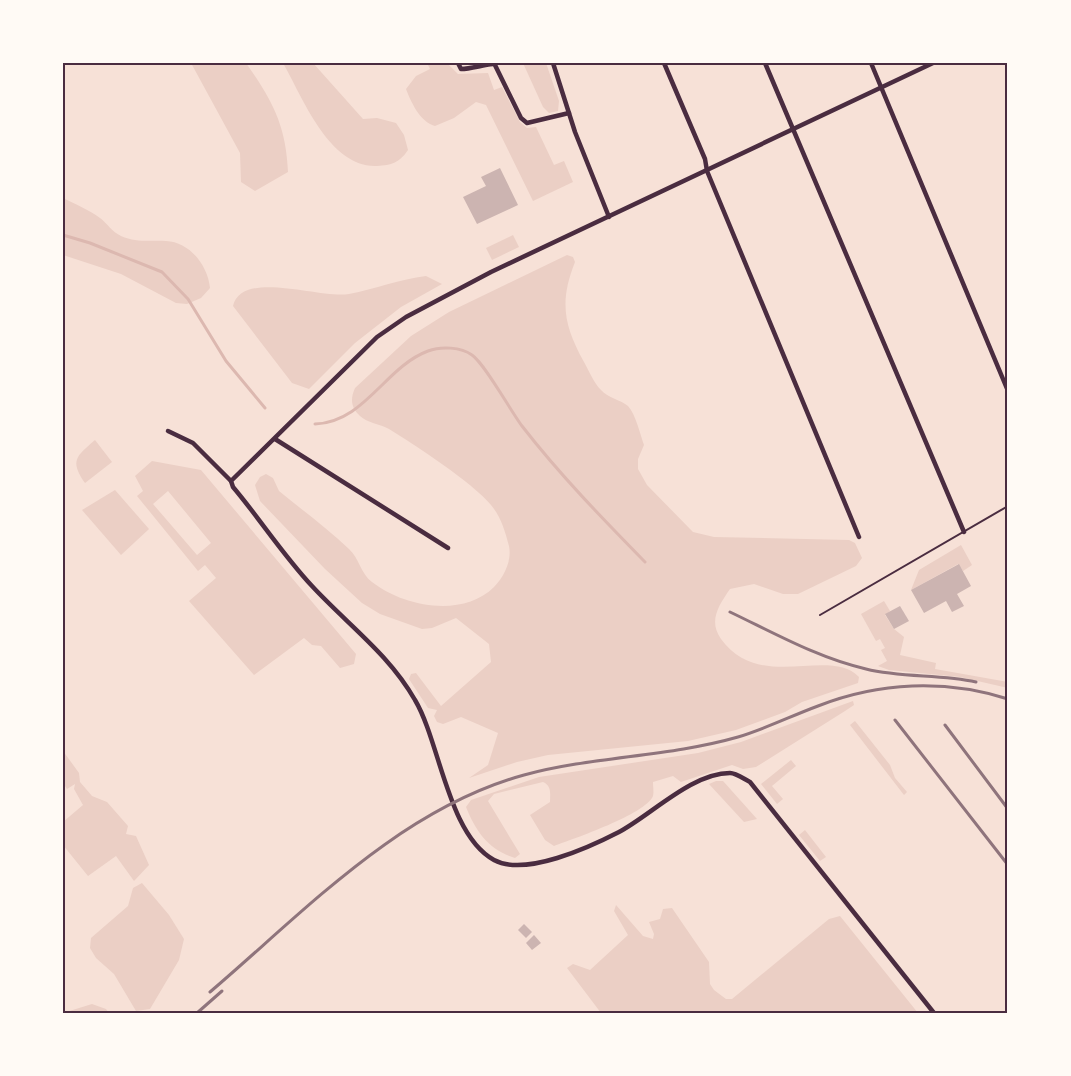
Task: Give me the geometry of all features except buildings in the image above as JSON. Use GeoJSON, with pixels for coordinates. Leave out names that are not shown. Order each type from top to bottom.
{"type":"FeatureCollection","features":[{"type":"Feature","properties":{"kind":"street"},"geometry":{"type":"LineString","coordinates":[[458,63],[461,69],[493,63],[521,118],[527,123],[569,113]]}},
{"type":"Feature","properties":{"kind":"street"},"geometry":{"type":"LineString","coordinates":[[553,63],[569,113],[609,217]]}},
{"type":"Feature","properties":{"kind":"street"},"geometry":{"type":"LineString","coordinates":[[664,63],[859,537]]}},
{"type":"Feature","properties":{"kind":"street"},"geometry":{"type":"LineString","coordinates":[[765,63],[964,532]]}},
{"type":"Feature","properties":{"kind":"street"},"geometry":{"type":"LineString","coordinates":[[871,63],[1008,391]]}},
{"type":"Feature","properties":{"kind":"street"},"geometry":{"type":"LineString","coordinates":[[231,480],[388,328],[491,272],[933,63]]}},
{"type":"Feature","properties":{"kind":"street"},"geometry":{"type":"LineString","coordinates":[[168,430],[193,443],[231,480],[233,487],[280,550],[313,588],[373,643],[414,698],[424,717],[453,803],[468,831],[486,855],[502,864],[518,867],[552,859],[618,832],[695,784],[712,776],[732,772],[750,782],[934,1013]]}},
{"type":"Feature","properties":{"kind":"street"},"geometry":{"type":"LineString","coordinates":[[275,439],[448,548]]}},
{"type":"Feature","properties":{"kind":"lane"},"geometry":{"type":"LineString","coordinates":[[820,615],[1008,506]]}},
{"type":"Feature","properties":{"kind":"shaded area"},"geometry":{"type":"Polygon","coordinates":[[[191,63],[246,63],[276,114],[284,140],[288,172],[255,191],[241,182],[240,153],[191,63]]]}},
{"type":"Feature","properties":{"kind":"shaded area"},"geometry":{"type":"Polygon","coordinates":[[[283,63],[313,63],[363,119],[377,118],[396,123],[404,135],[408,150],[398,161],[382,166],[360,164],[345,155],[319,128],[283,63]]]}},
{"type":"Feature","properties":{"kind":"shaded area"},"geometry":{"type":"Polygon","coordinates":[[[427,63],[447,63],[458,74],[488,73],[494,90],[502,87],[520,122],[527,128],[536,127],[554,165],[564,161],[573,182],[533,201],[486,105],[476,102],[454,118],[435,126],[425,120],[413,105],[406,89],[416,76],[430,69],[427,63]]]}},
{"type":"Feature","properties":{"kind":"shaded area"},"geometry":{"type":"Polygon","coordinates":[[[523,63],[546,63],[559,101],[558,111],[549,113],[543,107],[523,63]]]}},
{"type":"Feature","properties":{"kind":"shaded area"},"geometry":{"type":"Polygon","coordinates":[[[63,198],[96,215],[121,236],[138,240],[175,242],[183,246],[202,264],[210,288],[201,298],[187,304],[176,303],[121,274],[63,255],[63,198]]]}},
{"type":"Feature","properties":{"kind":"shaded area"},"geometry":{"type":"Polygon","coordinates":[[[513,235],[519,247],[492,260],[486,248],[513,235]]]}},
{"type":"Feature","properties":{"kind":"shaded area"},"geometry":{"type":"Polygon","coordinates":[[[567,255],[573,257],[575,262],[567,289],[566,302],[568,325],[572,337],[598,387],[607,395],[628,406],[633,414],[644,445],[638,459],[638,469],[647,485],[693,532],[714,537],[849,540],[855,543],[862,558],[856,566],[798,594],[783,594],[754,584],[730,589],[716,613],[715,626],[721,639],[737,655],[755,663],[774,667],[830,666],[846,669],[859,677],[858,683],[802,702],[785,712],[736,730],[688,741],[548,755],[517,762],[469,778],[488,765],[498,733],[461,717],[443,724],[437,722],[434,716],[437,710],[428,708],[409,679],[411,674],[416,673],[441,706],[491,662],[489,644],[456,618],[432,628],[422,629],[380,614],[362,603],[325,569],[260,501],[255,485],[260,477],[266,474],[273,478],[279,491],[349,549],[368,579],[385,591],[416,603],[433,606],[466,603],[481,597],[501,578],[509,557],[509,546],[500,519],[483,496],[458,476],[389,429],[363,418],[353,407],[352,396],[355,388],[411,336],[449,312],[567,255]]]}},
{"type":"Feature","properties":{"kind":"shaded area"},"geometry":{"type":"Polygon","coordinates":[[[426,276],[442,284],[401,307],[355,343],[309,389],[292,383],[233,306],[239,295],[251,289],[266,287],[349,294],[426,276]]]}},
{"type":"Feature","properties":{"kind":"shaded area"},"geometry":{"type":"Polygon","coordinates":[[[95,440],[112,462],[85,483],[77,469],[77,459],[95,440]]]}},
{"type":"Feature","properties":{"kind":"shaded area"},"geometry":{"type":"Polygon","coordinates":[[[152,461],[201,470],[356,654],[354,664],[340,668],[321,646],[312,645],[304,638],[254,675],[189,601],[216,578],[205,565],[198,571],[137,496],[143,491],[135,476],[152,461]],[[168,491],[153,504],[197,555],[211,543],[168,491]]]}},
{"type":"Feature","properties":{"kind":"shaded area"},"geometry":{"type":"Polygon","coordinates":[[[115,490],[149,529],[121,555],[82,510],[115,490]]]}},
{"type":"Feature","properties":{"kind":"shaded area"},"geometry":{"type":"Polygon","coordinates":[[[961,545],[972,565],[963,571],[958,564],[911,590],[919,570],[961,545]]]}},
{"type":"Feature","properties":{"kind":"shaded area"},"geometry":{"type":"Polygon","coordinates":[[[884,601],[890,611],[885,615],[894,629],[904,637],[900,655],[936,663],[935,669],[1008,682],[1008,688],[960,677],[889,670],[878,666],[887,661],[881,650],[885,648],[880,639],[876,641],[861,614],[884,601]]]}},
{"type":"Feature","properties":{"kind":"shaded area"},"geometry":{"type":"Polygon","coordinates":[[[853,701],[854,705],[756,767],[743,769],[732,765],[681,782],[673,776],[653,782],[653,796],[648,803],[624,818],[554,846],[545,840],[530,815],[550,802],[550,790],[546,784],[543,782],[494,794],[488,801],[520,854],[515,858],[506,855],[484,839],[466,807],[471,800],[539,777],[698,753],[741,742],[853,701]]]}},
{"type":"Feature","properties":{"kind":"shaded area"},"geometry":{"type":"Polygon","coordinates":[[[855,721],[890,765],[895,778],[907,792],[904,795],[850,725],[855,721]]]}},
{"type":"Feature","properties":{"kind":"shaded area"},"geometry":{"type":"Polygon","coordinates":[[[63,751],[79,773],[80,782],[92,796],[107,802],[128,826],[126,834],[136,836],[149,865],[134,881],[116,856],[88,876],[63,845],[63,822],[83,805],[74,789],[75,784],[67,789],[63,783],[63,751]]]}},
{"type":"Feature","properties":{"kind":"shaded area"},"geometry":{"type":"Polygon","coordinates":[[[791,760],[796,766],[772,786],[783,799],[777,804],[761,784],[791,760]]]}},
{"type":"Feature","properties":{"kind":"shaded area"},"geometry":{"type":"Polygon","coordinates":[[[723,781],[757,819],[744,822],[709,784],[723,781]]]}},
{"type":"Feature","properties":{"kind":"shaded area"},"geometry":{"type":"Polygon","coordinates":[[[805,830],[826,857],[820,861],[799,835],[805,830]]]}},
{"type":"Feature","properties":{"kind":"shaded area"},"geometry":{"type":"Polygon","coordinates":[[[142,883],[169,915],[184,939],[179,960],[150,1009],[136,1011],[114,974],[96,958],[90,948],[91,938],[128,906],[133,888],[142,883]]]}},
{"type":"Feature","properties":{"kind":"shaded area"},"geometry":{"type":"Polygon","coordinates":[[[616,905],[643,936],[653,939],[654,934],[649,922],[660,919],[663,909],[672,908],[709,962],[710,984],[726,999],[732,999],[829,919],[840,916],[918,1013],[601,1013],[567,968],[573,964],[590,970],[628,935],[614,911],[616,905]]]}},
{"type":"Feature","properties":{"kind":"shaded area"},"geometry":{"type":"Polygon","coordinates":[[[92,1004],[106,1009],[109,1013],[63,1013],[92,1004]]]}},
{"type":"Feature","properties":{"kind":"waterway"},"geometry":{"type":"LineString","coordinates":[[63,235],[90,243],[162,272],[188,299],[226,361],[265,408]]}},
{"type":"Feature","properties":{"kind":"waterway"},"geometry":{"type":"LineString","coordinates":[[315,424],[332,421],[348,414],[399,369],[428,351],[451,348],[467,352],[484,368],[522,426],[551,462],[645,562]]}},
{"type":"Feature","properties":{"kind":"railway"},"geometry":{"type":"LineString","coordinates":[[730,612],[796,644],[848,664],[880,672],[976,682]]}},
{"type":"Feature","properties":{"kind":"railway"},"geometry":{"type":"LineString","coordinates":[[210,992],[356,866],[395,837],[436,812],[479,791],[524,775],[550,769],[712,744],[758,730],[841,698],[865,692],[888,688],[936,686],[960,688],[1008,699]]}},
{"type":"Feature","properties":{"kind":"railway"},"geometry":{"type":"LineString","coordinates":[[895,720],[1008,865]]}},
{"type":"Feature","properties":{"kind":"railway"},"geometry":{"type":"LineString","coordinates":[[945,725],[1008,809]]}},
{"type":"Feature","properties":{"kind":"railway"},"geometry":{"type":"LineString","coordinates":[[197,1013],[222,991]]}}]}
